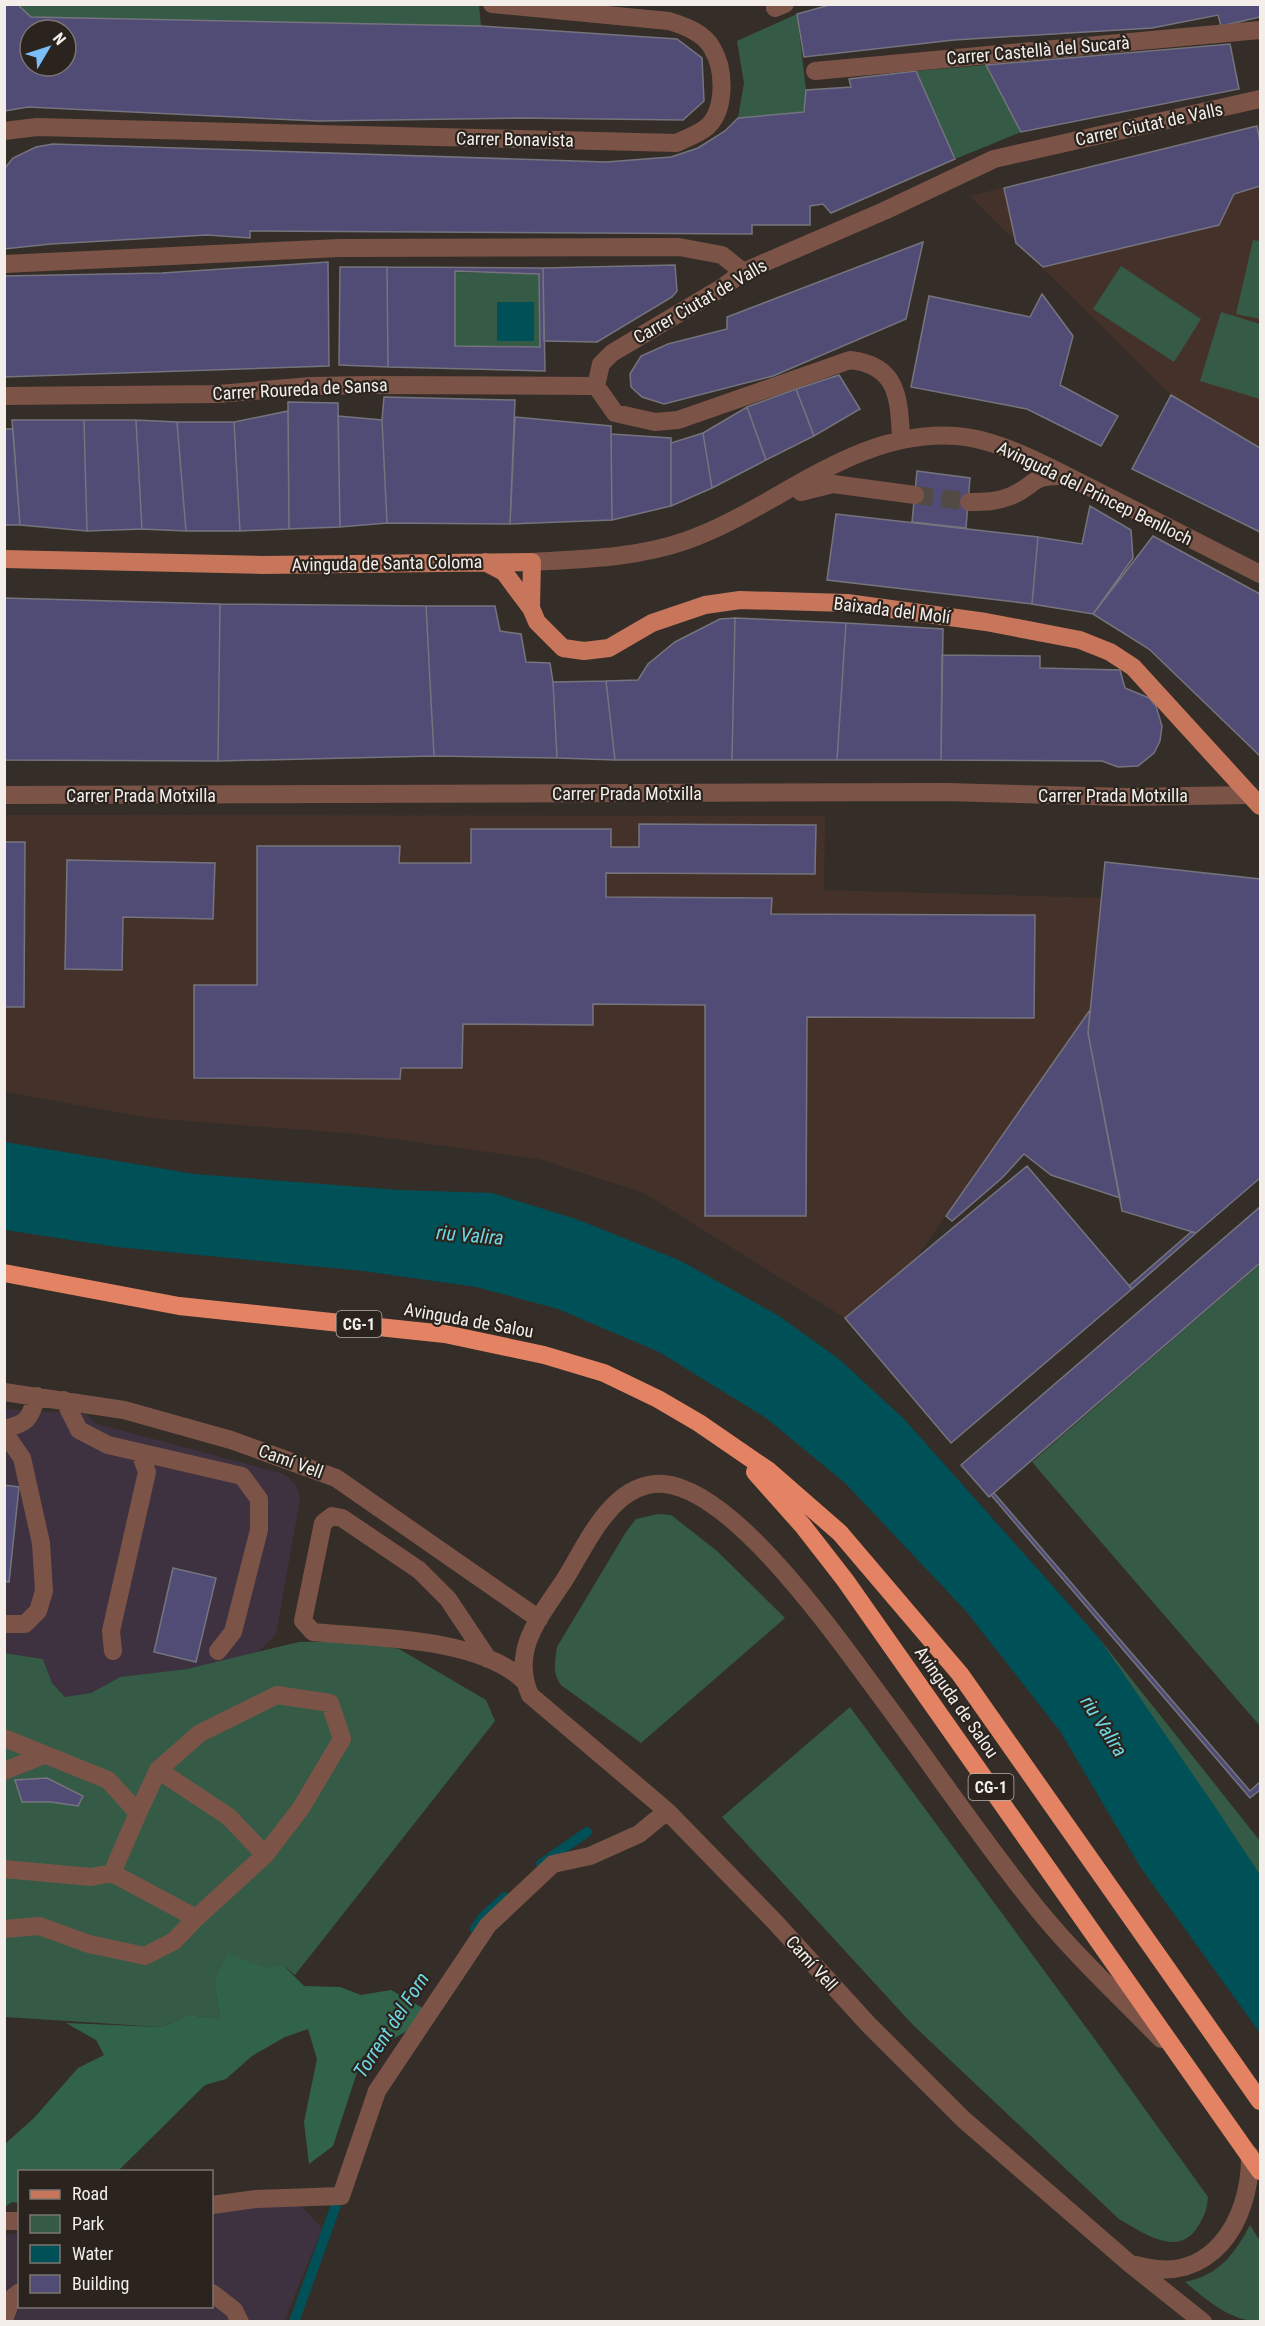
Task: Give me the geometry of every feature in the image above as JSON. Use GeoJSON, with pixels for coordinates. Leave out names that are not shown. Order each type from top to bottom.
{"type":"FeatureCollection","features":[{"type":"Feature","properties":{"kind":"highway","name":"Avinguda de Salou"},"geometry":{"type":"LineString","coordinates":[[4,1273],[179,1306],[445,1334],[495,1344],[544,1355],[604,1373],[658,1399],[699,1423],[769,1471],[840,1533],[960,1674],[1260,2101]]}},
{"type":"Feature","properties":{"kind":"highway","name":"Avinguda de Salou"},"geometry":{"type":"LineString","coordinates":[[699,1423],[757,1474],[845,1580],[1260,2171]]}},
{"type":"Feature","properties":{"kind":"main road","name":"Avinguda de Santa Coloma"},"geometry":{"type":"LineString","coordinates":[[4,560],[262,565],[532,562]]}},
{"type":"Feature","properties":{"kind":"main road","name":"Baixada del Molí"},"geometry":{"type":"LineString","coordinates":[[484,561],[504,572],[550,638],[563,648],[584,651],[609,648],[652,623],[680,612],[740,600],[847,603],[986,622],[1080,640],[1110,651],[1133,667],[1255,801]]}},
{"type":"Feature","properties":{"kind":"main road"},"geometry":{"type":"LineString","coordinates":[[531,608],[532,562]]}},
{"type":"Feature","properties":{"kind":"street","name":"Carrer Bonavista"},"geometry":{"type":"LineString","coordinates":[[4,132],[37,127],[677,143],[707,127],[721,104],[719,72],[712,47],[692,29],[669,21],[492,4]]}},
{"type":"Feature","properties":{"kind":"street","name":"Carrer Castellà del Sucarà"},"geometry":{"type":"LineString","coordinates":[[815,71],[1260,30]]}},
{"type":"Feature","properties":{"kind":"street","name":"Carrer Ciutat de Valls"},"geometry":{"type":"LineString","coordinates":[[596,386],[601,364],[612,353],[723,287],[743,272],[884,211],[994,159],[1260,99]]}},
{"type":"Feature","properties":{"kind":"street"},"geometry":{"type":"LineString","coordinates":[[4,264],[339,248],[679,248],[722,255],[743,272]]}},
{"type":"Feature","properties":{"kind":"street"},"geometry":{"type":"LineString","coordinates":[[596,386],[615,413],[655,422],[678,420],[850,360],[868,362],[884,372],[896,390],[901,438]]}},
{"type":"Feature","properties":{"kind":"street","name":"Carrer Roureda de Sansa"},"geometry":{"type":"LineString","coordinates":[[4,396],[218,394],[358,385],[596,386]]}},
{"type":"Feature","properties":{"kind":"street","name":"Avinguda del Princep Benlloch"},"geometry":{"type":"LineString","coordinates":[[759,506],[853,455],[901,438],[957,436],[990,442],[1066,476],[1260,574]]}},
{"type":"Feature","properties":{"kind":"street"},"geometry":{"type":"LineString","coordinates":[[969,502],[992,502],[1014,495],[1032,480],[1045,475],[1066,476]]}},
{"type":"Feature","properties":{"kind":"street"},"geometry":{"type":"LineString","coordinates":[[759,506],[814,487],[833,484],[915,495]]}},
{"type":"Feature","properties":{"kind":"street","name":"Avinguda de Santa Coloma"},"geometry":{"type":"LineString","coordinates":[[532,562],[630,554],[684,541],[759,506]]}},
{"type":"Feature","properties":{"kind":"street","name":"Carrer Prada Motxilla"},"geometry":{"type":"LineString","coordinates":[[4,795],[947,792],[1255,801]]}},
{"type":"Feature","properties":{"kind":"street","name":"Camí Vell"},"geometry":{"type":"LineString","coordinates":[[4,1392],[124,1410],[231,1440],[336,1478],[538,1619]]}},
{"type":"Feature","properties":{"kind":"street"},"geometry":{"type":"LineString","coordinates":[[4,1624],[25,1624],[38,1611],[44,1590],[41,1543],[22,1458],[4,1431],[22,1425],[28,1420],[37,1396]]}},
{"type":"Feature","properties":{"kind":"street"},"geometry":{"type":"LineString","coordinates":[[64,1400],[79,1430],[108,1445],[242,1476],[260,1499],[259,1530],[233,1632],[218,1651]]}},
{"type":"Feature","properties":{"kind":"street"},"geometry":{"type":"LineString","coordinates":[[113,1651],[111,1631],[147,1472],[140,1453]]}},
{"type":"Feature","properties":{"kind":"street"},"geometry":{"type":"LineString","coordinates":[[524,1681],[524,1649],[538,1619],[606,1515],[621,1498],[642,1487],[663,1484],[688,1491],[716,1508],[785,1574],[814,1609],[1040,1912],[1188,2066]]}},
{"type":"Feature","properties":{"kind":"street"},"geometry":{"type":"LineString","coordinates":[[488,1659],[448,1599],[419,1570],[342,1518],[332,1516],[323,1523],[303,1621],[313,1632],[452,1646],[512,1669],[524,1681]]}},
{"type":"Feature","properties":{"kind":"street","name":"Camí Vell"},"geometry":{"type":"LineString","coordinates":[[524,1681],[530,1695],[548,1712],[584,1739],[667,1811],[776,1923],[868,2024],[963,2119],[1129,2263],[1202,2320]]}},
{"type":"Feature","properties":{"kind":"street"},"geometry":{"type":"LineString","coordinates":[[4,1929],[39,1926],[89,1944],[145,1956],[174,1941],[265,1855],[301,1809],[342,1739],[330,1703],[277,1695],[200,1733],[158,1770],[112,1873]]}},
{"type":"Feature","properties":{"kind":"street"},"geometry":{"type":"LineString","coordinates":[[4,1738],[108,1780],[138,1813]]}},
{"type":"Feature","properties":{"kind":"street"},"geometry":{"type":"LineString","coordinates":[[4,1771],[44,1755]]}},
{"type":"Feature","properties":{"kind":"street"},"geometry":{"type":"LineString","coordinates":[[158,1770],[229,1817],[265,1855]]}},
{"type":"Feature","properties":{"kind":"street"},"geometry":{"type":"LineString","coordinates":[[213,2205],[256,2199],[341,2196],[377,2091],[488,1924],[553,1864],[590,1856],[639,1834],[667,1811]]}},
{"type":"Feature","properties":{"kind":"street"},"geometry":{"type":"LineString","coordinates":[[4,1869],[91,1876],[112,1873],[196,1918]]}},
{"type":"Feature","properties":{"kind":"street","name":"Camí Vell"},"geometry":{"type":"LineString","coordinates":[[1129,2263],[1154,2271],[1170,2270],[1194,2264],[1216,2250],[1235,2225],[1246,2196],[1250,2175],[1250,2155]]}},
{"type":"Feature","properties":{"kind":"street"},"geometry":{"type":"LineString","coordinates":[[4,2320],[12,2298],[18,2294]]}},
{"type":"Feature","properties":{"kind":"street"},"geometry":{"type":"LineString","coordinates":[[213,2294],[234,2310],[240,2322]]}},
{"type":"Feature","properties":{"kind":"shaded area"},"geometry":{"type":"Polygon","coordinates":[[[1260,124],[1260,448],[1171,395],[970,196],[1260,124]]]}},
{"type":"Feature","properties":{"kind":"shaded area"},"geometry":{"type":"Polygon","coordinates":[[[4,815],[825,816],[824,890],[1101,898],[1090,1010],[916,1258],[845,1318],[644,1193],[539,1159],[357,1134],[150,1118],[5,1092],[4,815]]]}},
{"type":"Feature","properties":{"kind":"shaded area"},"geometry":{"type":"Polygon","coordinates":[[[4,1409],[86,1414],[97,1424],[284,1474],[296,1485],[300,1499],[276,1634],[257,1653],[187,1669],[120,1677],[91,1693],[65,1697],[52,1683],[43,1659],[5,1653],[4,1409]]]}},
{"type":"Feature","properties":{"kind":"shaded area"},"geometry":{"type":"Polygon","coordinates":[[[298,2203],[322,2228],[284,2322],[5,2321],[4,2235],[18,2233],[18,2308],[213,2308],[213,2212],[298,2203]]]}},
{"type":"Feature","properties":{"kind":"green space"},"geometry":{"type":"Polygon","coordinates":[[[479,4],[481,26],[31,17],[17,5],[479,4]]]}},
{"type":"Feature","properties":{"kind":"green space"},"geometry":{"type":"Polygon","coordinates":[[[797,14],[806,90],[804,112],[738,118],[744,83],[737,41],[797,14]]]}},
{"type":"Feature","properties":{"kind":"green space"},"geometry":{"type":"Polygon","coordinates":[[[986,65],[1021,132],[955,159],[916,71],[986,65]]]}},
{"type":"Feature","properties":{"kind":"green space"},"geometry":{"type":"Polygon","coordinates":[[[1253,240],[1260,241],[1260,319],[1236,314],[1253,240]]]}},
{"type":"Feature","properties":{"kind":"green space"},"geometry":{"type":"Polygon","coordinates":[[[1121,266],[1201,319],[1174,362],[1093,309],[1121,266]]]}},
{"type":"Feature","properties":{"kind":"green space"},"geometry":{"type":"Polygon","coordinates":[[[455,272],[539,274],[540,347],[455,346],[455,272]]]}},
{"type":"Feature","properties":{"kind":"green space"},"geometry":{"type":"Polygon","coordinates":[[[1221,312],[1260,324],[1260,399],[1200,381],[1221,312]]]}},
{"type":"Feature","properties":{"kind":"green space"},"geometry":{"type":"Polygon","coordinates":[[[1260,1264],[1260,1726],[1032,1462],[1260,1264]]]}},
{"type":"Feature","properties":{"kind":"green space"},"geometry":{"type":"Polygon","coordinates":[[[658,1514],[671,1515],[717,1551],[785,1618],[641,1743],[561,1685],[556,1676],[555,1662],[557,1647],[626,1532],[636,1519],[658,1514]]]}},
{"type":"Feature","properties":{"kind":"green space"},"geometry":{"type":"Polygon","coordinates":[[[1098,1637],[1260,1841],[1260,1875],[1098,1637]]]}},
{"type":"Feature","properties":{"kind":"green space"},"geometry":{"type":"Polygon","coordinates":[[[363,1641],[399,1649],[486,1700],[495,1721],[295,1975],[283,1965],[214,1981],[220,2019],[188,2015],[161,2027],[5,2017],[4,1653],[43,1659],[52,1683],[65,1697],[91,1693],[120,1677],[187,1669],[299,1642],[363,1641]]]}},
{"type":"Feature","properties":{"kind":"green space"},"geometry":{"type":"Polygon","coordinates":[[[850,1707],[1208,2197],[1203,2217],[1189,2237],[1170,2242],[1159,2240],[1119,2219],[913,2025],[722,1817],[850,1707]]]}},
{"type":"Feature","properties":{"kind":"green space"},"geometry":{"type":"Polygon","coordinates":[[[228,1954],[265,1968],[283,1965],[304,1986],[340,1987],[361,1995],[391,1990],[428,2011],[405,2032],[362,2057],[333,2146],[309,2164],[304,2122],[317,2059],[308,2029],[285,2037],[252,2056],[226,2079],[205,2085],[119,2170],[18,2170],[18,2203],[12,2202],[5,2207],[5,2144],[34,2118],[78,2068],[104,2055],[96,2040],[66,2023],[161,2027],[188,2015],[220,2019],[214,1981],[228,1954]]]}},
{"type":"Feature","properties":{"kind":"green space"},"geometry":{"type":"Polygon","coordinates":[[[1250,2225],[1260,2241],[1260,2321],[1229,2314],[1185,2282],[1207,2274],[1224,2262],[1238,2246],[1250,2225]]]}},
{"type":"Feature","properties":{"kind":"water"},"geometry":{"type":"Polygon","coordinates":[[[497,302],[534,302],[534,341],[497,341],[497,302]]]}},
{"type":"Feature","properties":{"kind":"water","name":"riu Valira"},"geometry":{"type":"Polygon","coordinates":[[[5,1142],[194,1174],[400,1190],[492,1193],[576,1219],[681,1261],[779,1316],[839,1359],[904,1419],[1098,1637],[1218,1811],[1260,1875],[1260,2033],[1141,1868],[1060,1731],[965,1610],[845,1483],[766,1418],[659,1352],[558,1309],[476,1287],[363,1271],[117,1247],[5,1230],[5,1142]]]}},
{"type":"Feature","properties":{"kind":"building"},"geometry":{"type":"Polygon","coordinates":[[[4,4],[17,4],[31,17],[481,26],[677,39],[702,58],[704,101],[683,120],[519,118],[318,121],[28,107],[4,111],[4,4]]]}},
{"type":"Feature","properties":{"kind":"building"},"geometry":{"type":"Polygon","coordinates":[[[833,4],[1260,4],[1260,17],[1221,26],[1218,15],[1152,28],[954,40],[804,57],[797,14],[833,4]]]}},
{"type":"Feature","properties":{"kind":"building"},"geometry":{"type":"Polygon","coordinates":[[[1230,44],[1239,89],[1021,132],[986,65],[1230,44]]]}},
{"type":"Feature","properties":{"kind":"building"},"geometry":{"type":"Polygon","coordinates":[[[916,71],[955,159],[831,213],[823,204],[810,206],[810,225],[752,225],[752,234],[250,231],[250,238],[207,235],[4,249],[4,169],[13,158],[36,147],[53,144],[606,162],[671,157],[698,148],[725,131],[738,118],[804,112],[806,90],[851,87],[849,79],[916,71]]]}},
{"type":"Feature","properties":{"kind":"building"},"geometry":{"type":"Polygon","coordinates":[[[1257,126],[1260,142],[1260,186],[1234,194],[1219,225],[1043,267],[1016,243],[1004,188],[1257,126]]]}},
{"type":"Feature","properties":{"kind":"building"},"geometry":{"type":"Polygon","coordinates":[[[923,242],[906,319],[773,376],[664,404],[642,397],[631,387],[630,374],[641,356],[668,344],[727,329],[727,317],[923,242]]]}},
{"type":"Feature","properties":{"kind":"building"},"geometry":{"type":"Polygon","coordinates":[[[328,262],[329,366],[4,377],[4,276],[162,273],[328,262]]]}},
{"type":"Feature","properties":{"kind":"building"},"geometry":{"type":"Polygon","coordinates":[[[675,265],[677,291],[672,297],[597,342],[544,341],[543,268],[675,265]]]}},
{"type":"Feature","properties":{"kind":"building"},"geometry":{"type":"Polygon","coordinates":[[[340,267],[387,267],[388,367],[339,365],[340,267]]]}},
{"type":"Feature","properties":{"kind":"building"},"geometry":{"type":"Polygon","coordinates":[[[387,267],[543,268],[545,371],[388,367],[387,267]],[[455,271],[455,346],[540,347],[539,274],[455,271]]]}},
{"type":"Feature","properties":{"kind":"building"},"geometry":{"type":"Polygon","coordinates":[[[1042,294],[1073,336],[1060,385],[1118,416],[1101,446],[1027,409],[911,387],[929,296],[1030,317],[1042,294]]]}},
{"type":"Feature","properties":{"kind":"building"},"geometry":{"type":"Polygon","coordinates":[[[839,375],[860,409],[814,436],[796,389],[839,375]]]}},
{"type":"Feature","properties":{"kind":"building"},"geometry":{"type":"Polygon","coordinates":[[[796,389],[814,436],[766,460],[747,407],[796,389]]]}},
{"type":"Feature","properties":{"kind":"building"},"geometry":{"type":"Polygon","coordinates":[[[1171,395],[1260,448],[1260,532],[1132,469],[1171,395]]]}},
{"type":"Feature","properties":{"kind":"building"},"geometry":{"type":"Polygon","coordinates":[[[384,397],[515,400],[510,524],[387,523],[382,420],[384,397]]]}},
{"type":"Feature","properties":{"kind":"building"},"geometry":{"type":"Polygon","coordinates":[[[288,402],[338,403],[340,527],[289,529],[288,402]]]}},
{"type":"Feature","properties":{"kind":"building"},"geometry":{"type":"Polygon","coordinates":[[[747,407],[766,460],[712,488],[703,433],[747,407]]]}},
{"type":"Feature","properties":{"kind":"building"},"geometry":{"type":"Polygon","coordinates":[[[288,411],[289,529],[240,531],[234,422],[288,411]]]}},
{"type":"Feature","properties":{"kind":"building"},"geometry":{"type":"Polygon","coordinates":[[[338,416],[382,420],[387,523],[340,527],[338,416]]]}},
{"type":"Feature","properties":{"kind":"building"},"geometry":{"type":"Polygon","coordinates":[[[515,417],[611,426],[612,520],[510,524],[515,417]]]}},
{"type":"Feature","properties":{"kind":"building"},"geometry":{"type":"Polygon","coordinates":[[[12,420],[84,420],[87,531],[20,525],[12,420]]]}},
{"type":"Feature","properties":{"kind":"building"},"geometry":{"type":"Polygon","coordinates":[[[84,420],[136,420],[142,529],[87,531],[84,420]]]}},
{"type":"Feature","properties":{"kind":"building"},"geometry":{"type":"Polygon","coordinates":[[[136,420],[177,422],[186,531],[142,529],[136,420]]]}},
{"type":"Feature","properties":{"kind":"building"},"geometry":{"type":"Polygon","coordinates":[[[177,422],[234,422],[240,531],[186,531],[177,422]]]}},
{"type":"Feature","properties":{"kind":"building"},"geometry":{"type":"Polygon","coordinates":[[[4,429],[13,429],[20,525],[4,525],[4,429]]]}},
{"type":"Feature","properties":{"kind":"building"},"geometry":{"type":"Polygon","coordinates":[[[703,433],[712,488],[671,506],[671,443],[703,433]]]}},
{"type":"Feature","properties":{"kind":"building"},"geometry":{"type":"Polygon","coordinates":[[[611,434],[671,438],[671,506],[612,520],[611,434]]]}},
{"type":"Feature","properties":{"kind":"building"},"geometry":{"type":"Polygon","coordinates":[[[917,471],[970,478],[966,528],[912,522],[917,471]]]}},
{"type":"Feature","properties":{"kind":"building"},"geometry":{"type":"Polygon","coordinates":[[[1090,506],[1131,530],[1133,558],[1093,614],[1032,604],[1038,537],[1082,544],[1090,506]]]}},
{"type":"Feature","properties":{"kind":"building"},"geometry":{"type":"Polygon","coordinates":[[[836,514],[1038,537],[1032,604],[827,580],[836,514]]]}},
{"type":"Feature","properties":{"kind":"building"},"geometry":{"type":"Polygon","coordinates":[[[1153,536],[1260,594],[1260,756],[1149,649],[1093,614],[1153,536]]]}},
{"type":"Feature","properties":{"kind":"building"},"geometry":{"type":"Polygon","coordinates":[[[4,598],[220,604],[218,761],[4,760],[4,598]]]}},
{"type":"Feature","properties":{"kind":"building"},"geometry":{"type":"Polygon","coordinates":[[[220,604],[426,606],[434,756],[218,761],[220,604]]]}},
{"type":"Feature","properties":{"kind":"building"},"geometry":{"type":"Polygon","coordinates":[[[426,606],[495,606],[500,631],[521,634],[526,662],[550,663],[557,758],[434,756],[426,606]]]}},
{"type":"Feature","properties":{"kind":"building"},"geometry":{"type":"Polygon","coordinates":[[[735,618],[732,760],[615,760],[606,681],[638,680],[648,664],[675,642],[720,619],[735,618]]]}},
{"type":"Feature","properties":{"kind":"building"},"geometry":{"type":"Polygon","coordinates":[[[735,618],[846,623],[837,760],[732,760],[735,618]]]}},
{"type":"Feature","properties":{"kind":"building"},"geometry":{"type":"Polygon","coordinates":[[[846,623],[943,629],[941,760],[837,760],[846,623]]]}},
{"type":"Feature","properties":{"kind":"building"},"geometry":{"type":"Polygon","coordinates":[[[942,655],[1040,656],[1040,668],[1120,670],[1125,688],[1149,698],[1156,706],[1162,726],[1160,741],[1154,753],[1138,766],[1118,767],[1102,761],[941,760],[942,655]]]}},
{"type":"Feature","properties":{"kind":"building"},"geometry":{"type":"Polygon","coordinates":[[[606,681],[615,760],[557,758],[553,682],[606,681]]]}},
{"type":"Feature","properties":{"kind":"building"},"geometry":{"type":"Polygon","coordinates":[[[639,824],[816,825],[815,874],[606,873],[606,897],[772,898],[771,914],[1035,915],[1034,1018],[807,1017],[806,1216],[705,1216],[705,1005],[593,1004],[593,1025],[463,1024],[462,1068],[401,1068],[400,1079],[194,1078],[194,985],[257,985],[257,846],[400,846],[399,863],[471,863],[471,829],[611,829],[611,847],[639,847],[639,824]]]}},
{"type":"Feature","properties":{"kind":"building"},"geometry":{"type":"Polygon","coordinates":[[[4,842],[25,842],[24,1007],[4,1007],[4,842]]]}},
{"type":"Feature","properties":{"kind":"building"},"geometry":{"type":"Polygon","coordinates":[[[67,860],[215,863],[213,919],[123,917],[122,970],[65,969],[67,860]]]}},
{"type":"Feature","properties":{"kind":"building"},"geometry":{"type":"Polygon","coordinates":[[[1105,862],[1260,879],[1260,1178],[1196,1233],[1122,1211],[1088,1033],[1105,862]]]}},
{"type":"Feature","properties":{"kind":"building"},"geometry":{"type":"Polygon","coordinates":[[[1090,1010],[1088,1033],[1120,1198],[1051,1175],[1024,1154],[1002,1178],[952,1221],[946,1216],[1090,1010]]]}},
{"type":"Feature","properties":{"kind":"building"},"geometry":{"type":"Polygon","coordinates":[[[1027,1166],[1132,1289],[951,1443],[845,1318],[1027,1166]]]}},
{"type":"Feature","properties":{"kind":"building"},"geometry":{"type":"Polygon","coordinates":[[[1260,1207],[1260,1263],[989,1497],[961,1465],[1260,1207]]]}},
{"type":"Feature","properties":{"kind":"building"},"geometry":{"type":"Polygon","coordinates":[[[1191,1232],[1196,1233],[1132,1289],[1129,1286],[1191,1232]]]}},
{"type":"Feature","properties":{"kind":"building"},"geometry":{"type":"Polygon","coordinates":[[[4,1485],[19,1487],[9,1582],[4,1581],[4,1485]]]}},
{"type":"Feature","properties":{"kind":"building"},"geometry":{"type":"Polygon","coordinates":[[[994,1493],[1250,1791],[1260,1782],[1260,1790],[1250,1798],[991,1495],[994,1493]]]}},
{"type":"Feature","properties":{"kind":"building"},"geometry":{"type":"Polygon","coordinates":[[[173,1568],[216,1578],[196,1662],[154,1652],[173,1568]]]}},
{"type":"Feature","properties":{"kind":"building"},"geometry":{"type":"Polygon","coordinates":[[[47,1778],[83,1796],[78,1806],[51,1802],[22,1802],[15,1780],[47,1778]]]}},
{"type":"Feature","properties":{"kind":"waterway","name":"Torrent del Forn"},"geometry":{"type":"LineString","coordinates":[[541,1864],[587,1832]]}},
{"type":"Feature","properties":{"kind":"waterway","name":"Torrent del Forn"},"geometry":{"type":"LineString","coordinates":[[475,1929],[482,1918],[505,1897]]}},
{"type":"Feature","properties":{"kind":"waterway","name":"Torrent del Forn"},"geometry":{"type":"LineString","coordinates":[[294,2322],[340,2194]]}},
{"type":"Feature","properties":{"kind":"tunnel"},"geometry":{"type":"LineString","coordinates":[[915,495],[969,502]]}}]}
